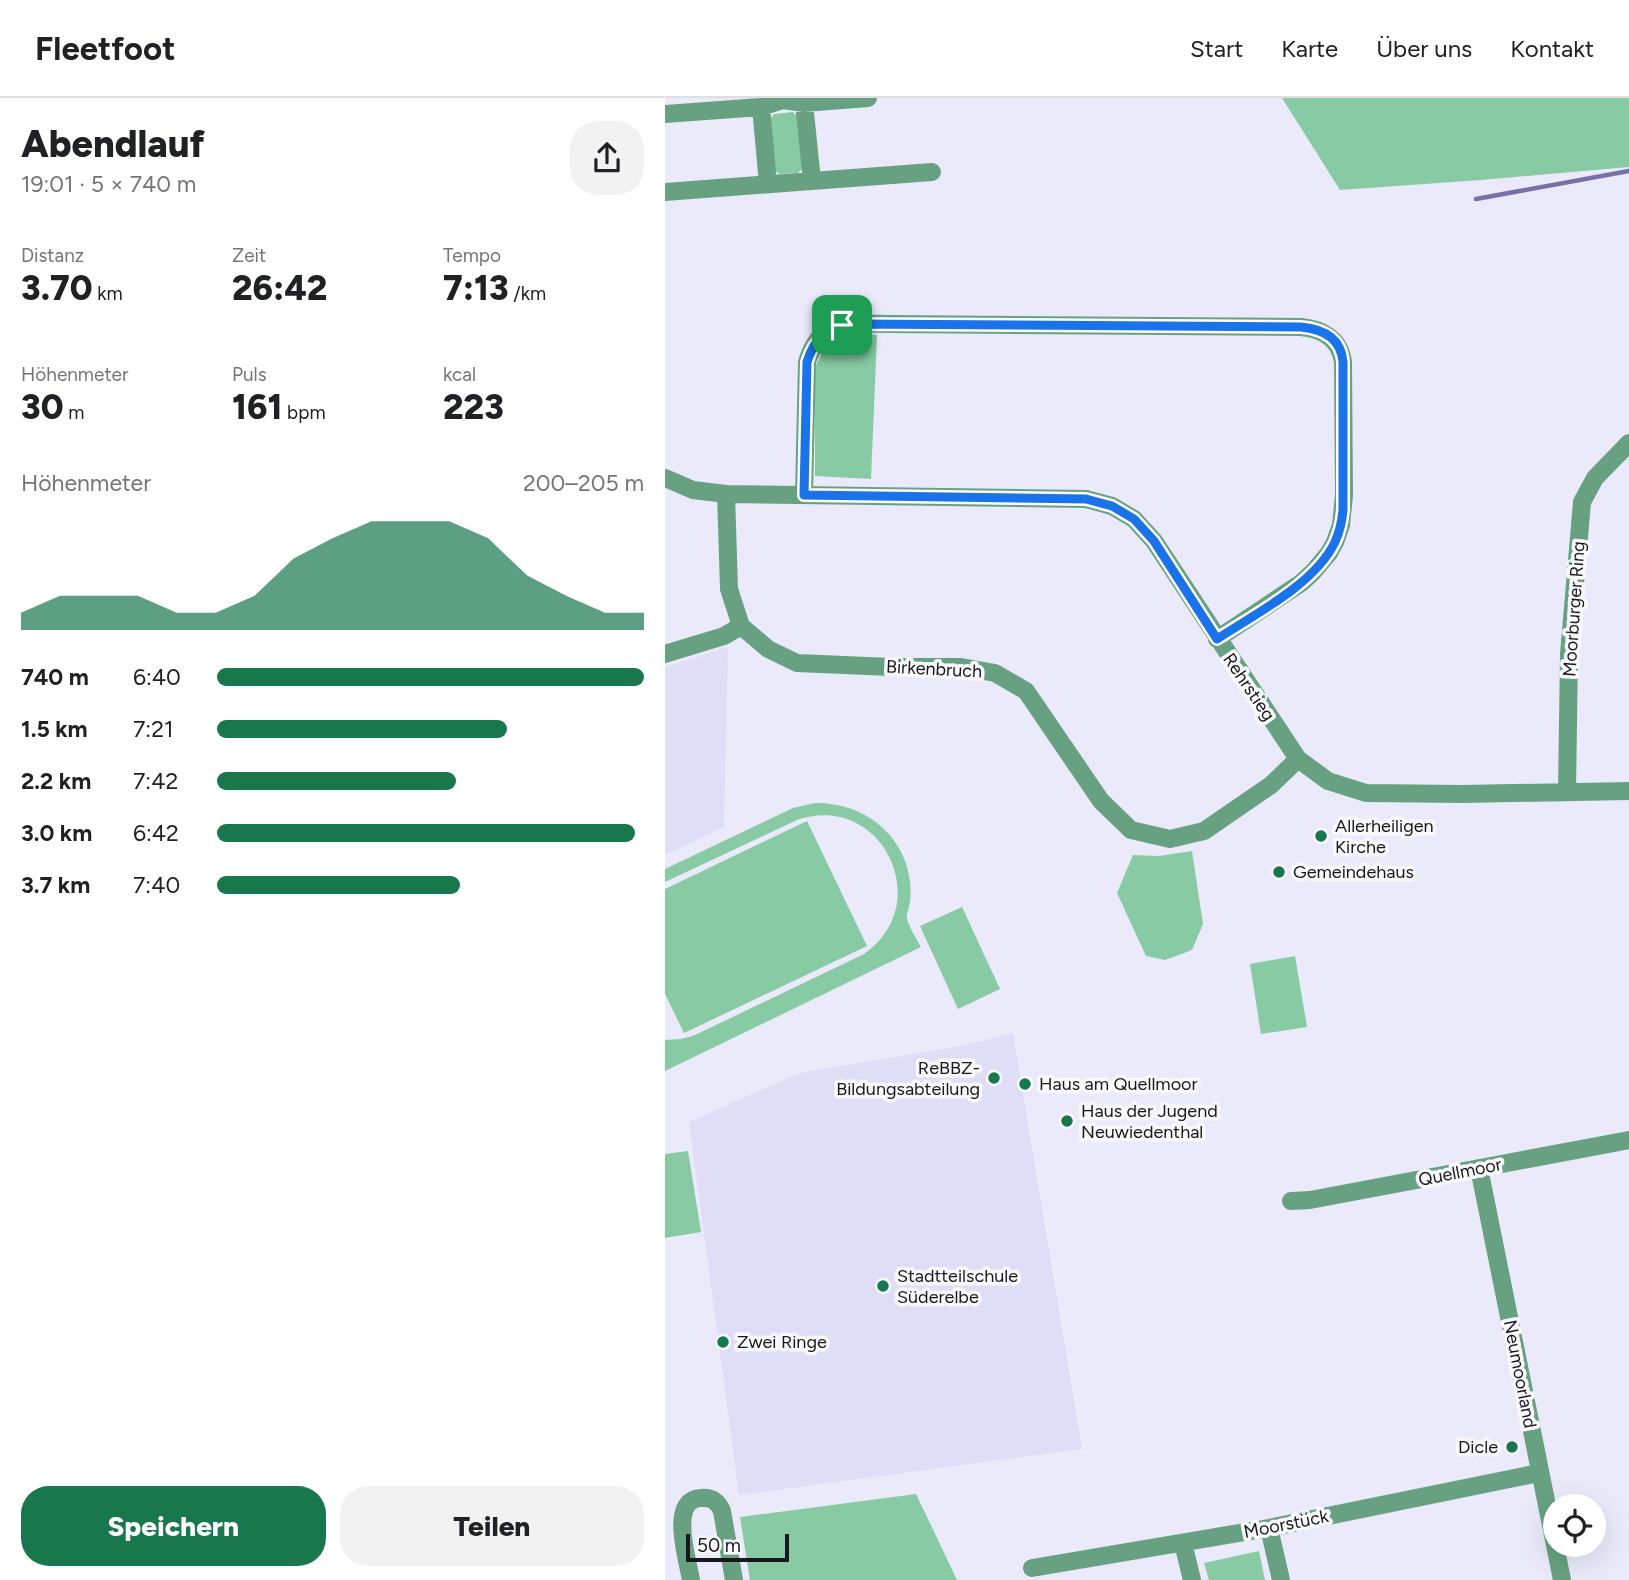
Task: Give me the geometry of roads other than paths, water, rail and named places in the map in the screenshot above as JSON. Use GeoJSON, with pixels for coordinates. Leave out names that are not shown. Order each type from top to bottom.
{"type":"FeatureCollection","features":[{"type":"Feature","properties":{"kind":"street"},"geometry":{"type":"LineString","coordinates":[[665,114],[761,107],[783,99],[804,103],[868,98]]}},
{"type":"Feature","properties":{"kind":"street"},"geometry":{"type":"LineString","coordinates":[[804,103],[812,181]]}},
{"type":"Feature","properties":{"kind":"street"},"geometry":{"type":"LineString","coordinates":[[761,107],[768,184]]}},
{"type":"Feature","properties":{"kind":"street"},"geometry":{"type":"LineString","coordinates":[[665,192],[932,172]]}},
{"type":"Feature","properties":{"kind":"street"},"geometry":{"type":"LineString","coordinates":[[804,495],[807,362],[816,342],[834,327],[893,324],[1301,327],[1318,330],[1338,344],[1342,355],[1344,495],[1339,532],[1329,553],[1301,583],[1217,639]]}},
{"type":"Feature","properties":{"kind":"street","name":"Moorburger Ring"},"geometry":{"type":"LineString","coordinates":[[1567,792],[1569,654],[1582,502],[1595,478],[1629,443]]}},
{"type":"Feature","properties":{"kind":"street","name":"Rehrstieg"},"geometry":{"type":"LineString","coordinates":[[665,478],[693,490],[726,494],[1086,499],[1112,506],[1134,519],[1154,541],[1298,759],[1328,781],[1366,793],[1629,790]]}},
{"type":"Feature","properties":{"kind":"street"},"geometry":{"type":"LineString","coordinates":[[665,654],[724,636],[741,626],[729,589],[726,494]]}},
{"type":"Feature","properties":{"kind":"street","name":"Birkenbruch"},"geometry":{"type":"LineString","coordinates":[[741,626],[768,649],[797,663],[961,667],[995,673],[1026,691],[1101,801],[1131,830],[1170,839],[1204,831],[1271,785],[1298,759]]}},
{"type":"Feature","properties":{"kind":"street","name":"Quellmoor"},"geometry":{"type":"LineString","coordinates":[[1291,1201],[1310,1200],[1629,1140]]}},
{"type":"Feature","properties":{"kind":"street","name":"Neumoorland"},"geometry":{"type":"LineString","coordinates":[[1479,1168],[1562,1580]]}},
{"type":"Feature","properties":{"kind":"street","name":"Moorstück"},"geometry":{"type":"LineString","coordinates":[[1032,1568],[1269,1528],[1539,1473]]}},
{"type":"Feature","properties":{"kind":"street"},"geometry":{"type":"LineString","coordinates":[[691,1580],[682,1517],[687,1505],[699,1497],[715,1500],[722,1511],[734,1580]]}},
{"type":"Feature","properties":{"kind":"street"},"geometry":{"type":"LineString","coordinates":[[1269,1528],[1281,1580]]}},
{"type":"Feature","properties":{"kind":"street"},"geometry":{"type":"LineString","coordinates":[[1183,1543],[1192,1580]]}},
{"type":"Feature","properties":{"kind":"waterway"},"geometry":{"type":"LineString","coordinates":[[1476,199],[1629,171]]}},
{"type":"Feature","properties":{"kind":"place","name":"Allerheiligen Kirche"},"geometry":{"type":"Point","coordinates":[1321,836]}},
{"type":"Feature","properties":{"kind":"place","name":"Gemeindehaus"},"geometry":{"type":"Point","coordinates":[1279,872]}},
{"type":"Feature","properties":{"kind":"place","name":"ReBBZ- Bildungsabteilung"},"geometry":{"type":"Point","coordinates":[994,1078]}},
{"type":"Feature","properties":{"kind":"place","name":"Haus am Quellmoor"},"geometry":{"type":"Point","coordinates":[1025,1084]}},
{"type":"Feature","properties":{"kind":"place","name":"Haus der Jugend Neuwiedenthal"},"geometry":{"type":"Point","coordinates":[1067,1121]}},
{"type":"Feature","properties":{"kind":"place","name":"Stadtteilschule Süderelbe"},"geometry":{"type":"Point","coordinates":[883,1286]}},
{"type":"Feature","properties":{"kind":"place","name":"Zwei Ringe"},"geometry":{"type":"Point","coordinates":[723,1342]}},
{"type":"Feature","properties":{"kind":"place","name":"Dicle"},"geometry":{"type":"Point","coordinates":[1512,1447]}}]}
